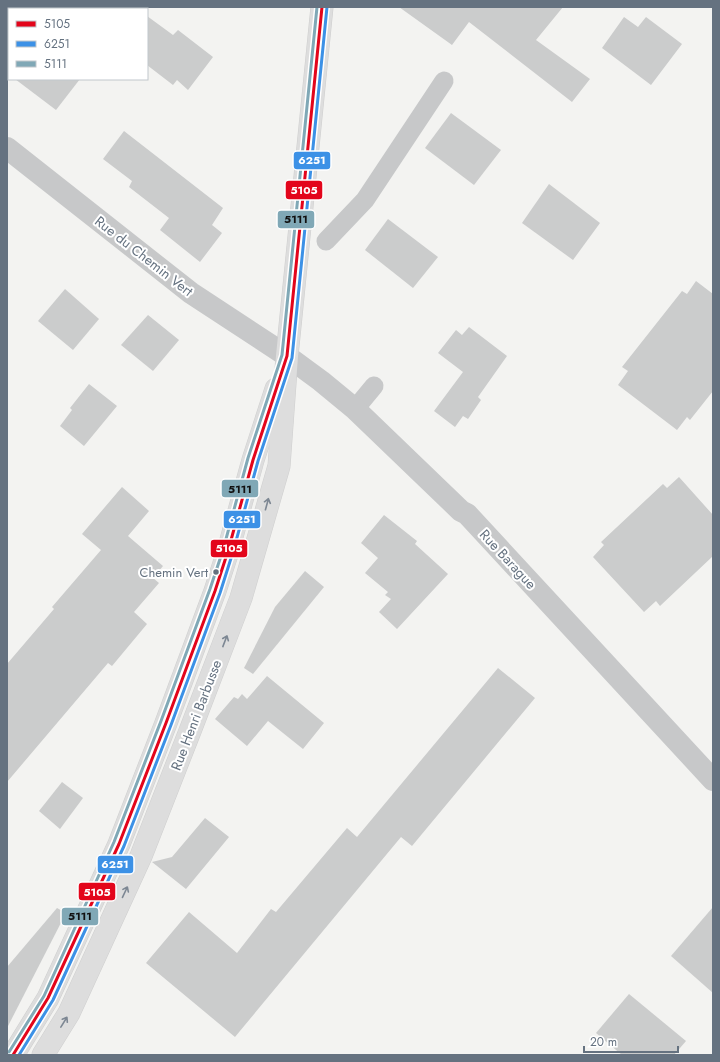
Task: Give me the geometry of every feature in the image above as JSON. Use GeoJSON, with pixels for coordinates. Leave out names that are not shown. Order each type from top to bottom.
{"type":"FeatureCollection","features":[{"type":"Feature","properties":{"kind":"main road","name":"Rue Henri Barbusse"},"geometry":{"type":"LineString","coordinates":[[43,1055],[69,1013],[141,856],[241,598],[279,466],[287,356],[322,7]]}},
{"type":"Feature","properties":{"kind":"main road","name":"Rue Henri Barbusse"},"geometry":{"type":"LineString","coordinates":[[13,1055],[48,998],[122,837],[215,591],[228,551],[253,460],[287,356]]}},
{"type":"Feature","properties":{"kind":"street","name":"Rue du Chemin Vert"},"geometry":{"type":"LineString","coordinates":[[7,148],[191,293],[287,356]]}},
{"type":"Feature","properties":{"kind":"street","name":"Rue Barague"},"geometry":{"type":"LineString","coordinates":[[287,356],[355,409],[461,511],[467,514],[713,780]]}},
{"type":"Feature","properties":{"kind":"lane"},"geometry":{"type":"LineString","coordinates":[[326,241],[365,200],[444,82]]}},
{"type":"Feature","properties":{"kind":"lane"},"geometry":{"type":"LineString","coordinates":[[355,409],[374,386]]}},
{"type":"Feature","properties":{"kind":"building"},"geometry":{"type":"Polygon","coordinates":[[[399,7],[563,7],[536,40],[590,79],[572,102],[469,22],[452,45],[399,7]]]}},
{"type":"Feature","properties":{"kind":"building"},"geometry":{"type":"Polygon","coordinates":[[[148,17],[173,35],[178,30],[213,57],[188,90],[177,80],[173,85],[148,66],[148,17]]]}},
{"type":"Feature","properties":{"kind":"building"},"geometry":{"type":"Polygon","coordinates":[[[624,17],[638,27],[646,17],[682,44],[651,85],[602,48],[624,17]]]}},
{"type":"Feature","properties":{"kind":"building"},"geometry":{"type":"Polygon","coordinates":[[[16,80],[79,80],[56,110],[16,80]]]}},
{"type":"Feature","properties":{"kind":"building"},"geometry":{"type":"Polygon","coordinates":[[[451,113],[501,150],[474,185],[425,148],[451,113]]]}},
{"type":"Feature","properties":{"kind":"building"},"geometry":{"type":"Polygon","coordinates":[[[124,131],[223,208],[212,225],[222,233],[200,262],[160,230],[169,218],[129,187],[132,181],[103,159],[124,131]]]}},
{"type":"Feature","properties":{"kind":"building"},"geometry":{"type":"Polygon","coordinates":[[[549,184],[600,223],[573,260],[522,223],[549,184]]]}},
{"type":"Feature","properties":{"kind":"building"},"geometry":{"type":"Polygon","coordinates":[[[388,219],[438,257],[413,288],[365,250],[388,219]]]}},
{"type":"Feature","properties":{"kind":"building"},"geometry":{"type":"Polygon","coordinates":[[[696,281],[713,294],[713,391],[690,420],[687,417],[677,430],[618,385],[628,371],[622,367],[682,291],[687,294],[696,281]]]}},
{"type":"Feature","properties":{"kind":"building"},"geometry":{"type":"Polygon","coordinates":[[[65,289],[99,319],[73,350],[38,321],[65,289]]]}},
{"type":"Feature","properties":{"kind":"building"},"geometry":{"type":"Polygon","coordinates":[[[148,315],[179,340],[153,371],[121,345],[148,315]]]}},
{"type":"Feature","properties":{"kind":"building"},"geometry":{"type":"Polygon","coordinates":[[[469,327],[507,356],[478,397],[481,400],[468,419],[463,416],[455,427],[434,411],[463,372],[438,353],[456,330],[462,335],[469,327]]]}},
{"type":"Feature","properties":{"kind":"building"},"geometry":{"type":"Polygon","coordinates":[[[89,384],[117,406],[84,446],[60,426],[72,410],[70,408],[89,384]]]}},
{"type":"Feature","properties":{"kind":"building"},"geometry":{"type":"Polygon","coordinates":[[[679,477],[713,515],[713,556],[660,606],[656,601],[644,612],[593,557],[604,545],[601,542],[663,484],[667,488],[679,477]]]}},
{"type":"Feature","properties":{"kind":"building"},"geometry":{"type":"Polygon","coordinates":[[[122,487],[149,511],[128,536],[163,566],[153,578],[159,583],[134,612],[147,624],[112,666],[108,663],[7,782],[7,664],[54,609],[52,607],[101,550],[82,534],[122,487]]]}},
{"type":"Feature","properties":{"kind":"building"},"geometry":{"type":"Polygon","coordinates":[[[384,515],[417,541],[415,544],[448,574],[397,629],[379,612],[391,599],[385,595],[388,592],[365,573],[378,558],[361,543],[384,515]]]}},
{"type":"Feature","properties":{"kind":"building"},"geometry":{"type":"Polygon","coordinates":[[[305,571],[324,587],[253,674],[244,668],[275,607],[305,571]]]}},
{"type":"Feature","properties":{"kind":"building"},"geometry":{"type":"Polygon","coordinates":[[[498,668],[535,698],[412,846],[401,837],[235,1037],[146,963],[189,912],[237,953],[271,909],[276,912],[347,828],[357,837],[498,668]]]}},
{"type":"Feature","properties":{"kind":"building"},"geometry":{"type":"Polygon","coordinates":[[[267,676],[324,723],[303,749],[268,721],[247,746],[215,719],[234,697],[238,699],[242,694],[247,699],[267,676]]]}},
{"type":"Feature","properties":{"kind":"building"},"geometry":{"type":"Polygon","coordinates":[[[62,782],[83,798],[60,829],[39,811],[62,782]]]}},
{"type":"Feature","properties":{"kind":"building"},"geometry":{"type":"Polygon","coordinates":[[[205,818],[229,837],[186,889],[152,862],[172,857],[205,818]]]}},
{"type":"Feature","properties":{"kind":"building"},"geometry":{"type":"Polygon","coordinates":[[[713,907],[713,993],[671,956],[713,907]]]}},
{"type":"Feature","properties":{"kind":"building"},"geometry":{"type":"Polygon","coordinates":[[[57,908],[66,913],[7,1028],[7,967],[57,908]]]}},
{"type":"Feature","properties":{"kind":"building"},"geometry":{"type":"Polygon","coordinates":[[[629,994],[686,1041],[674,1055],[622,1055],[596,1033],[629,994]]]}},
{"type":"Feature","properties":{"kind":"transit line","name":"5111"},"geometry":{"type":"LineString","coordinates":[[9,1052],[44,996],[114,842],[210,589],[223,550],[248,458],[282,355],[317,7]]}},
{"type":"Feature","properties":{"kind":"transit line","name":"5105"},"geometry":{"type":"LineString","coordinates":[[13,1055],[48,998],[119,844],[215,591],[228,551],[253,460],[287,356],[322,7]]}},
{"type":"Feature","properties":{"kind":"transit line","name":"6251"},"geometry":{"type":"LineString","coordinates":[[19,1055],[53,1000],[124,846],[220,593],[258,461],[292,358],[327,7]]}},
{"type":"Feature","properties":{"kind":"place","name":"Chemin Vert"},"geometry":{"type":"Point","coordinates":[216,572]}}]}
